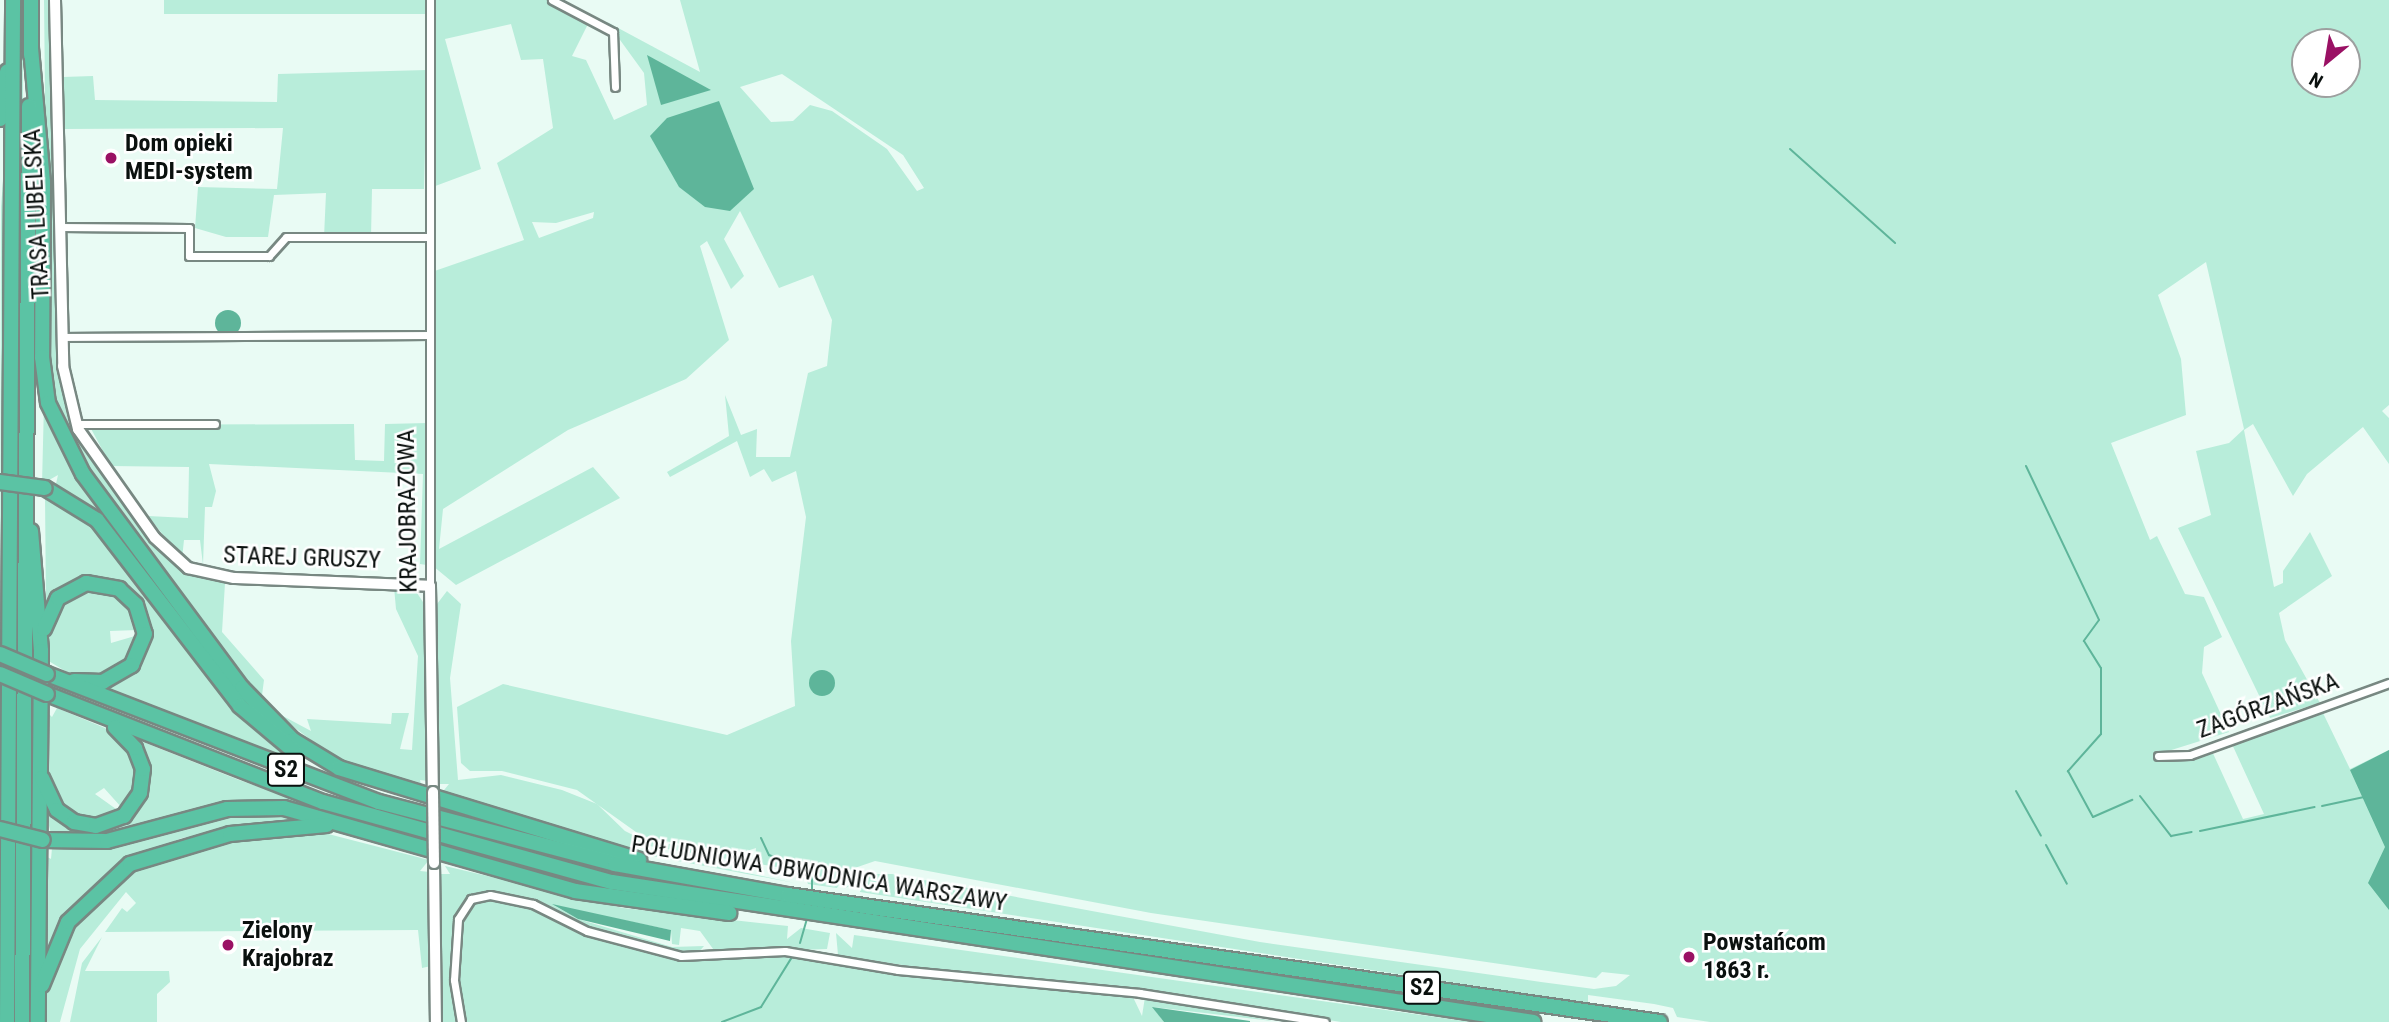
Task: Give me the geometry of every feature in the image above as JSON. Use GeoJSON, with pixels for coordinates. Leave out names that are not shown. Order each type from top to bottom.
{"type":"FeatureCollection","features":[{"type":"Feature","properties":{"kind":"highway"},"geometry":{"type":"LineString","coordinates":[[7,1022],[13,0]]}},
{"type":"Feature","properties":{"kind":"highway"},"geometry":{"type":"LineString","coordinates":[[22,1022],[24,500],[31,0]]}},
{"type":"Feature","properties":{"kind":"highway"},"geometry":{"type":"LineString","coordinates":[[0,119],[12,43]]}},
{"type":"Feature","properties":{"kind":"highway"},"geometry":{"type":"LineString","coordinates":[[31,48],[43,182],[43,375],[67,449],[273,723],[338,768],[415,795]]}},
{"type":"Feature","properties":{"kind":"highway"},"geometry":{"type":"LineString","coordinates":[[0,482],[45,488],[97,520],[231,696],[272,736],[335,772],[745,888]]}},
{"type":"Feature","properties":{"kind":"highway"},"geometry":{"type":"LineString","coordinates":[[24,500],[39,585],[41,651],[38,1016]]}},
{"type":"Feature","properties":{"kind":"highway"},"geometry":{"type":"LineString","coordinates":[[41,651],[51,607],[75,586],[96,582],[119,589],[141,615],[144,643],[123,674],[91,683],[47,674]]}},
{"type":"Feature","properties":{"kind":"highway","name":"POŁUDNIOWA OBWODNICA WARSZAWY"},"geometry":{"type":"LineString","coordinates":[[0,654],[252,758],[401,809],[556,851],[745,888],[1660,1022]]}},
{"type":"Feature","properties":{"kind":"highway","name":"POŁUDNIOWA OBWODNICA WARSZAWY"},"geometry":{"type":"LineString","coordinates":[[0,674],[205,760],[422,833],[599,879],[796,915],[1533,1022]]}},
{"type":"Feature","properties":{"kind":"highway"},"geometry":{"type":"LineString","coordinates":[[40,765],[50,801],[66,818],[96,826],[124,816],[140,793],[143,769],[129,740],[99,716]]}},
{"type":"Feature","properties":{"kind":"highway"},"geometry":{"type":"LineString","coordinates":[[0,829],[43,840],[107,841],[245,807],[306,812],[362,831],[575,891],[677,908],[796,915]]}},
{"type":"Feature","properties":{"kind":"highway"},"geometry":{"type":"LineString","coordinates":[[38,1016],[44,974],[68,922],[93,892],[130,864],[169,847],[280,825],[362,831]]}},
{"type":"Feature","properties":{"kind":"highway"},"geometry":{"type":"LineString","coordinates":[[0,869],[9,899]]}},
{"type":"Feature","properties":{"kind":"street","name":"TRASA LUBELSKA"},"geometry":{"type":"LineString","coordinates":[[55,0],[62,337],[65,387],[76,424]]}},
{"type":"Feature","properties":{"kind":"street","name":"KRAJOBRAZOWA"},"geometry":{"type":"LineString","coordinates":[[430,0],[426,237],[436,1022]]}},
{"type":"Feature","properties":{"kind":"street"},"geometry":{"type":"LineString","coordinates":[[552,0],[613,32],[615,87]]}},
{"type":"Feature","properties":{"kind":"street"},"geometry":{"type":"LineString","coordinates":[[60,227],[189,228],[189,256],[269,256],[286,237],[426,237]]}},
{"type":"Feature","properties":{"kind":"street"},"geometry":{"type":"LineString","coordinates":[[62,337],[427,335]]}},
{"type":"Feature","properties":{"kind":"street"},"geometry":{"type":"LineString","coordinates":[[76,424],[215,424]]}},
{"type":"Feature","properties":{"kind":"street","name":"STAREJ GRUSZY"},"geometry":{"type":"LineString","coordinates":[[76,424],[155,538],[188,568],[234,578],[430,586]]}},
{"type":"Feature","properties":{"kind":"street","name":"ZAGÓRZAŃSKA"},"geometry":{"type":"LineString","coordinates":[[2158,756],[2190,755],[2389,683]]}},
{"type":"Feature","properties":{"kind":"street"},"geometry":{"type":"LineString","coordinates":[[461,1022],[454,980],[458,919],[471,899],[490,895],[533,904],[587,931],[681,956],[785,951],[898,970],[1140,993],[1325,1022]]}},
{"type":"Feature","properties":{"kind":"shaded area"},"geometry":{"type":"Polygon","coordinates":[[[44,0],[50,0],[56,313],[66,404],[86,451],[162,554],[181,570],[225,583],[222,632],[264,680],[261,703],[77,456],[54,403],[48,369],[44,0]]]}},
{"type":"Feature","properties":{"kind":"shaded area"},"geometry":{"type":"Polygon","coordinates":[[[164,0],[426,0],[426,14],[164,14],[164,0]]]}},
{"type":"Feature","properties":{"kind":"shaded area"},"geometry":{"type":"Polygon","coordinates":[[[434,0],[547,0],[589,22],[572,56],[586,60],[614,120],[647,105],[644,73],[607,22],[700,72],[680,0],[2389,0],[2389,405],[2382,411],[2389,418],[2389,464],[2363,427],[2307,474],[2293,496],[2253,424],[2244,430],[2274,587],[2283,583],[2283,571],[2310,532],[2332,576],[2279,613],[2285,640],[2320,703],[2270,718],[2178,528],[2211,515],[2196,451],[2229,443],[2244,429],[2206,262],[2158,295],[2181,359],[2186,415],[2111,443],[2150,540],[2157,536],[2185,594],[2204,597],[2222,637],[2204,647],[2202,673],[2229,732],[2165,752],[2171,761],[2211,749],[2243,819],[2264,814],[2231,742],[2323,713],[2350,769],[2389,750],[2389,1022],[1710,1022],[1677,1017],[1673,1008],[1654,1004],[1588,995],[1588,1003],[1666,1015],[860,892],[861,880],[844,889],[861,874],[892,874],[1260,942],[1541,982],[1594,989],[1616,986],[1630,975],[1602,972],[1596,978],[1151,913],[875,861],[846,871],[837,888],[808,884],[804,874],[789,869],[631,843],[630,848],[795,883],[651,856],[440,795],[449,784],[439,784],[437,604],[447,591],[461,604],[450,678],[458,780],[501,775],[562,790],[596,804],[577,790],[502,771],[470,771],[461,763],[457,707],[503,684],[727,735],[795,706],[791,641],[806,517],[796,471],[772,482],[764,469],[750,477],[737,441],[670,477],[667,472],[729,436],[725,395],[741,435],[757,429],[756,457],[790,457],[808,373],[827,366],[832,320],[813,275],[779,288],[740,211],[724,239],[744,276],[731,289],[707,241],[700,246],[729,340],[686,379],[568,430],[443,509],[439,549],[593,467],[620,498],[456,585],[433,566],[420,564],[423,474],[209,464],[216,491],[212,507],[205,507],[203,565],[200,540],[184,540],[182,559],[148,516],[188,518],[189,467],[111,466],[89,425],[354,424],[355,460],[384,461],[385,424],[428,423],[426,274],[524,240],[497,163],[553,128],[543,59],[521,60],[511,24],[445,39],[481,169],[430,188],[434,0]],[[782,74],[740,87],[771,122],[793,121],[810,105],[832,111],[887,149],[917,191],[924,188],[903,155],[782,74]],[[594,212],[556,223],[532,222],[539,238],[593,218],[594,212]],[[598,805],[625,831],[641,839],[755,859],[756,848],[737,854],[643,837],[598,805]]]}},
{"type":"Feature","properties":{"kind":"shaded area"},"geometry":{"type":"Polygon","coordinates":[[[20,28],[23,28],[23,478],[20,478],[20,28]]]}},
{"type":"Feature","properties":{"kind":"shaded area"},"geometry":{"type":"Polygon","coordinates":[[[647,55],[711,90],[661,105],[647,55]]]}},
{"type":"Feature","properties":{"kind":"shaded area"},"geometry":{"type":"Polygon","coordinates":[[[427,70],[424,189],[372,189],[371,237],[324,237],[326,193],[274,195],[268,237],[226,237],[195,228],[198,187],[277,189],[283,128],[62,129],[63,77],[93,76],[95,100],[277,102],[278,74],[427,70]]]}},
{"type":"Feature","properties":{"kind":"shaded area"},"geometry":{"type":"Polygon","coordinates":[[[719,101],[754,189],[730,211],[705,207],[679,187],[650,136],[667,118],[719,101]]]}},
{"type":"Feature","properties":{"kind":"shaded area"},"geometry":{"type":"Polygon","coordinates":[[[6,142],[4,387],[0,742],[1,207],[6,142]]]}},
{"type":"Feature","properties":{"kind":"shaded area"},"geometry":{"type":"Polygon","coordinates":[[[228,310],[237,314],[241,323],[237,332],[228,336],[219,332],[215,323],[219,314],[228,310]]]}},
{"type":"Feature","properties":{"kind":"shaded area"},"geometry":{"type":"Polygon","coordinates":[[[44,403],[69,462],[268,727],[88,506],[55,488],[58,475],[42,484],[44,403]]]}},
{"type":"Feature","properties":{"kind":"shaded area"},"geometry":{"type":"Polygon","coordinates":[[[45,495],[76,511],[111,545],[235,709],[262,736],[301,763],[429,810],[93,688],[117,684],[141,664],[149,639],[147,616],[115,582],[96,576],[63,585],[46,606],[45,495]]]}},
{"type":"Feature","properties":{"kind":"shaded area"},"geometry":{"type":"Polygon","coordinates":[[[394,587],[415,590],[425,605],[429,781],[420,780],[422,788],[345,765],[268,708],[311,731],[307,719],[391,724],[392,713],[409,713],[400,749],[412,750],[418,656],[396,609],[394,587]]]}},
{"type":"Feature","properties":{"kind":"shaded area"},"geometry":{"type":"Polygon","coordinates":[[[89,588],[112,592],[129,605],[137,630],[110,631],[111,643],[135,636],[133,657],[111,676],[75,677],[47,660],[48,628],[59,605],[89,588]]]}},
{"type":"Feature","properties":{"kind":"shaded area"},"geometry":{"type":"Polygon","coordinates":[[[47,662],[47,712],[52,717],[57,708],[105,728],[135,757],[138,788],[122,808],[104,788],[95,794],[116,809],[101,821],[74,818],[54,800],[44,765],[47,662]]]}},
{"type":"Feature","properties":{"kind":"shaded area"},"geometry":{"type":"Polygon","coordinates":[[[822,670],[831,674],[835,683],[831,692],[822,696],[813,692],[809,683],[813,674],[822,670]]]}},
{"type":"Feature","properties":{"kind":"shaded area"},"geometry":{"type":"Polygon","coordinates":[[[128,736],[322,809],[283,804],[121,835],[52,838],[40,789],[49,805],[104,828],[145,791],[128,736]]]}},
{"type":"Feature","properties":{"kind":"shaded area"},"geometry":{"type":"Polygon","coordinates":[[[2389,750],[2389,910],[2368,883],[2385,847],[2350,770],[2389,750]]]}},
{"type":"Feature","properties":{"kind":"shaded area"},"geometry":{"type":"Polygon","coordinates":[[[257,811],[298,819],[182,838],[126,861],[80,898],[45,956],[44,855],[51,859],[52,848],[117,846],[216,816],[257,811]]]}},
{"type":"Feature","properties":{"kind":"shaded area"},"geometry":{"type":"Polygon","coordinates":[[[305,828],[429,860],[420,871],[430,872],[431,966],[422,968],[418,930],[105,932],[122,908],[127,912],[136,903],[126,892],[80,949],[60,1022],[43,1022],[48,985],[71,927],[126,873],[197,846],[305,828]]]}},
{"type":"Feature","properties":{"kind":"shaded area"},"geometry":{"type":"Polygon","coordinates":[[[445,866],[623,908],[788,926],[787,939],[801,928],[830,933],[827,949],[716,953],[700,931],[681,928],[679,945],[672,944],[671,930],[555,906],[578,919],[672,947],[704,946],[697,954],[673,951],[582,926],[512,895],[477,893],[455,918],[457,1022],[443,1022],[441,874],[450,874],[445,866]]]}},
{"type":"Feature","properties":{"kind":"shaded area"},"geometry":{"type":"Polygon","coordinates":[[[486,898],[526,906],[595,937],[684,959],[772,952],[1132,995],[1142,1016],[1145,997],[1273,1021],[1153,1007],[1164,1022],[464,1022],[457,981],[460,920],[473,902],[486,898]]]}},
{"type":"Feature","properties":{"kind":"shaded area"},"geometry":{"type":"Polygon","coordinates":[[[552,904],[671,930],[670,941],[578,919],[552,904]]]}},
{"type":"Feature","properties":{"kind":"shaded area"},"geometry":{"type":"Polygon","coordinates":[[[851,912],[1453,999],[1453,1003],[1073,947],[851,912]]]}},
{"type":"Feature","properties":{"kind":"shaded area"},"geometry":{"type":"Polygon","coordinates":[[[836,933],[852,948],[854,935],[1471,1022],[1341,1022],[1154,992],[934,970],[838,955],[836,933]]]}},
{"type":"Feature","properties":{"kind":"shaded area"},"geometry":{"type":"Polygon","coordinates":[[[102,937],[85,971],[169,971],[170,982],[157,994],[157,1022],[70,1022],[82,963],[102,937]]]}},
{"type":"Feature","properties":{"kind":"shaded area"},"geometry":{"type":"Polygon","coordinates":[[[1152,1007],[1250,1021],[1250,1022],[1164,1022],[1152,1007]]]}},
{"type":"Feature","properties":{"kind":"waterway"},"geometry":{"type":"LineString","coordinates":[[1790,149],[1895,243]]}},
{"type":"Feature","properties":{"kind":"waterway"},"geometry":{"type":"LineString","coordinates":[[2026,466],[2099,620],[2084,641],[2101,668],[2101,734],[2068,771],[2093,817],[2132,800]]}},
{"type":"Feature","properties":{"kind":"waterway"},"geometry":{"type":"LineString","coordinates":[[2016,791],[2041,836]]}},
{"type":"Feature","properties":{"kind":"waterway"},"geometry":{"type":"LineString","coordinates":[[2140,796],[2171,836],[2192,832]]}},
{"type":"Feature","properties":{"kind":"waterway"},"geometry":{"type":"LineString","coordinates":[[2322,806],[2364,797]]}},
{"type":"Feature","properties":{"kind":"waterway"},"geometry":{"type":"LineString","coordinates":[[2200,831],[2315,807]]}},
{"type":"Feature","properties":{"kind":"waterway"},"geometry":{"type":"LineString","coordinates":[[761,838],[769,855],[812,872],[812,893]]}},
{"type":"Feature","properties":{"kind":"waterway"},"geometry":{"type":"LineString","coordinates":[[2046,845],[2067,884]]}},
{"type":"Feature","properties":{"kind":"waterway"},"geometry":{"type":"LineString","coordinates":[[800,943],[807,919]]}},
{"type":"Feature","properties":{"kind":"waterway"},"geometry":{"type":"LineString","coordinates":[[722,1022],[761,1007],[792,957]]}},
{"type":"Feature","properties":{"kind":"place","name":"Dom opieki MEDI-system"},"geometry":{"type":"Point","coordinates":[111,158]}},
{"type":"Feature","properties":{"kind":"place","name":"Zielony Krajobraz"},"geometry":{"type":"Point","coordinates":[228,945]}},
{"type":"Feature","properties":{"kind":"place","name":"Powstańcom 1863 r."},"geometry":{"type":"Point","coordinates":[1689,957]}}]}
